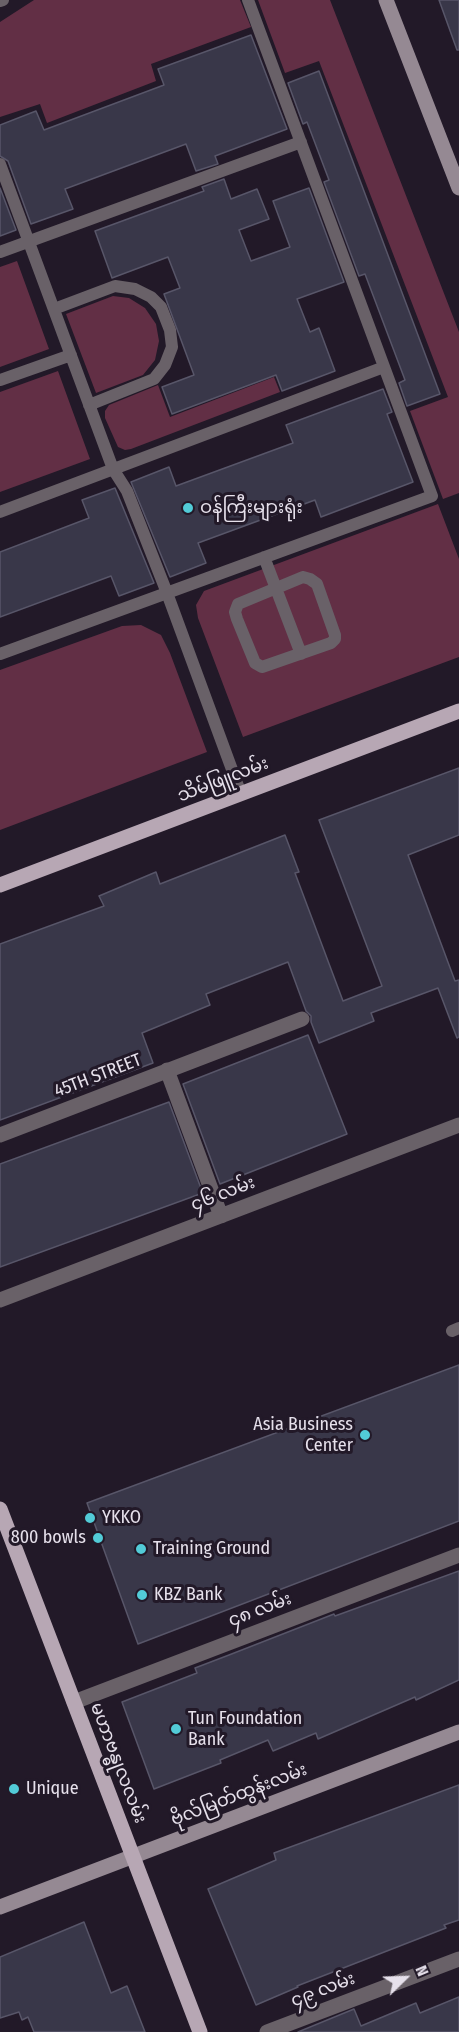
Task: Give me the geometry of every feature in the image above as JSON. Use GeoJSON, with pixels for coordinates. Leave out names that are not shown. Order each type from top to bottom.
{"type":"FeatureCollection","features":[{"type":"Feature","properties":{"kind":"main road"},"geometry":{"type":"LineString","coordinates":[[386,0],[459,189]]}},
{"type":"Feature","properties":{"kind":"main road","name":"သိမ်ဖြူလမ်း"},"geometry":{"type":"LineString","coordinates":[[0,885],[459,711]]}},
{"type":"Feature","properties":{"kind":"main road","name":"မဟာဗန္ဓုလလမ်း"},"geometry":{"type":"LineString","coordinates":[[1,1514],[200,2032]]}},
{"type":"Feature","properties":{"kind":"main road","name":"ဗိုလ်မြတ်ထွန်းလမ်း"},"geometry":{"type":"LineString","coordinates":[[0,1906],[133,1858],[459,1732]]}},
{"type":"Feature","properties":{"kind":"street"},"geometry":{"type":"LineString","coordinates":[[167,1070],[302,1018]]}},
{"type":"Feature","properties":{"kind":"street","name":"45TH STREET"},"geometry":{"type":"LineString","coordinates":[[0,1135],[167,1070],[221,1216]]}},
{"type":"Feature","properties":{"kind":"street","name":"၄၆ လမ်း"},"geometry":{"type":"LineString","coordinates":[[0,1300],[459,1125]]}},
{"type":"Feature","properties":{"kind":"street","name":"၄၈ လမ်း"},"geometry":{"type":"LineString","coordinates":[[74,1702],[459,1555]]}},
{"type":"Feature","properties":{"kind":"street","name":"၄၉ လမ်း"},"geometry":{"type":"LineString","coordinates":[[267,2032],[459,1959]]}},
{"type":"Feature","properties":{"kind":"lane"},"geometry":{"type":"LineString","coordinates":[[0,654],[432,496],[248,0]]}},
{"type":"Feature","properties":{"kind":"lane"},"geometry":{"type":"LineString","coordinates":[[0,252],[301,142]]}},
{"type":"Feature","properties":{"kind":"lane"},"geometry":{"type":"LineString","coordinates":[[0,164],[113,470],[126,491],[167,593],[242,794]]}},
{"type":"Feature","properties":{"kind":"lane"},"geometry":{"type":"LineString","coordinates":[[54,309],[115,286],[135,289],[151,297],[161,307],[170,330],[172,347],[165,365],[154,379],[89,405]]}},
{"type":"Feature","properties":{"kind":"lane"},"geometry":{"type":"LineString","coordinates":[[0,380],[71,355]]}},
{"type":"Feature","properties":{"kind":"lane"},"geometry":{"type":"LineString","coordinates":[[0,512],[384,367]]}},
{"type":"Feature","properties":{"kind":"lane"},"geometry":{"type":"LineString","coordinates":[[264,557],[301,654]]}},
{"type":"Feature","properties":{"kind":"lane"},"geometry":{"type":"LineString","coordinates":[[303,577],[317,584],[336,635],[331,644],[262,667],[255,663],[235,612],[238,604],[276,590],[303,577]]}},
{"type":"Feature","properties":{"kind":"shaded area"},"geometry":{"type":"Polygon","coordinates":[[[34,0],[240,0],[251,27],[151,64],[156,81],[47,123],[40,104],[0,117],[0,22],[34,0]]]}},
{"type":"Feature","properties":{"kind":"shaded area"},"geometry":{"type":"Polygon","coordinates":[[[258,0],[330,0],[459,332],[459,493],[443,499],[410,411],[448,397],[319,61],[285,73],[258,0]]]}},
{"type":"Feature","properties":{"kind":"shaded area"},"geometry":{"type":"Polygon","coordinates":[[[17,261],[49,349],[0,367],[0,267],[17,261]]]}},
{"type":"Feature","properties":{"kind":"shaded area"},"geometry":{"type":"Polygon","coordinates":[[[113,296],[129,298],[145,308],[156,324],[159,341],[155,360],[143,375],[96,393],[66,314],[113,296]]]}},
{"type":"Feature","properties":{"kind":"shaded area"},"geometry":{"type":"Polygon","coordinates":[[[58,371],[90,459],[0,492],[0,392],[58,371]]]}},
{"type":"Feature","properties":{"kind":"shaded area"},"geometry":{"type":"Polygon","coordinates":[[[274,377],[280,392],[131,449],[125,450],[118,447],[105,418],[105,411],[109,405],[158,385],[170,417],[274,377]]]}},
{"type":"Feature","properties":{"kind":"shaded area"},"geometry":{"type":"Polygon","coordinates":[[[438,504],[459,559],[459,657],[243,737],[198,618],[196,605],[204,591],[438,504]]]}},
{"type":"Feature","properties":{"kind":"shaded area"},"geometry":{"type":"Polygon","coordinates":[[[141,625],[161,635],[207,752],[0,830],[0,670],[122,626],[141,625]]]}},
{"type":"Feature","properties":{"kind":"building"},"geometry":{"type":"Polygon","coordinates":[[[439,0],[459,0],[459,50],[457,50],[439,0]]]}},
{"type":"Feature","properties":{"kind":"building"},"geometry":{"type":"Polygon","coordinates":[[[251,35],[287,129],[215,156],[218,164],[196,171],[186,144],[65,189],[73,209],[31,224],[8,161],[0,156],[0,125],[36,111],[44,130],[164,85],[158,69],[251,35]]]}},
{"type":"Feature","properties":{"kind":"building"},"geometry":{"type":"Polygon","coordinates":[[[319,71],[440,394],[407,406],[399,383],[405,380],[365,274],[359,276],[324,182],[329,180],[307,122],[303,124],[288,83],[319,71]]]}},
{"type":"Feature","properties":{"kind":"building"},"geometry":{"type":"Polygon","coordinates":[[[224,179],[231,199],[257,189],[269,219],[239,230],[251,261],[290,247],[273,201],[309,188],[344,282],[297,299],[310,332],[319,328],[335,371],[282,391],[276,375],[172,414],[162,387],[194,375],[164,294],[180,288],[168,257],[112,278],[95,231],[204,191],[202,187],[224,179]]]}},
{"type":"Feature","properties":{"kind":"building"},"geometry":{"type":"Polygon","coordinates":[[[0,188],[16,230],[0,236],[0,188]]]}},
{"type":"Feature","properties":{"kind":"building","name":"ဝန်ကြီးများရုံး"},"geometry":{"type":"Polygon","coordinates":[[[383,389],[392,412],[387,414],[413,482],[321,517],[315,500],[198,543],[206,563],[170,577],[131,482],[169,467],[176,486],[293,443],[286,425],[383,389]]]}},
{"type":"Feature","properties":{"kind":"building"},"geometry":{"type":"Polygon","coordinates":[[[115,488],[154,583],[119,596],[111,576],[0,617],[0,552],[89,518],[82,500],[115,488]]]}},
{"type":"Feature","properties":{"kind":"building"},"geometry":{"type":"Polygon","coordinates":[[[459,768],[459,835],[408,855],[455,981],[459,980],[459,1037],[457,1038],[438,988],[371,1013],[374,1021],[319,1043],[311,1016],[306,1011],[288,962],[206,994],[210,1005],[142,1033],[153,1063],[0,1120],[0,944],[104,906],[99,896],[156,872],[160,884],[285,835],[299,872],[295,873],[343,1001],[382,986],[319,820],[459,768]]]}},
{"type":"Feature","properties":{"kind":"building"},"geometry":{"type":"Polygon","coordinates":[[[308,1035],[347,1134],[220,1184],[183,1084],[308,1035]]]}},
{"type":"Feature","properties":{"kind":"building"},"geometry":{"type":"Polygon","coordinates":[[[169,1102],[202,1191],[200,1194],[0,1267],[0,1164],[169,1102]]]}},
{"type":"Feature","properties":{"kind":"building","name":"Asia Business Center"},"geometry":{"type":"Polygon","coordinates":[[[459,1365],[459,1521],[138,1644],[87,1503],[459,1365]]]}},
{"type":"Feature","properties":{"kind":"building"},"geometry":{"type":"Polygon","coordinates":[[[459,1571],[459,1680],[416,1700],[415,1697],[318,1739],[316,1733],[273,1751],[268,1740],[220,1760],[221,1763],[154,1789],[122,1702],[197,1673],[195,1668],[334,1614],[335,1616],[459,1571]]]}},
{"type":"Feature","properties":{"kind":"building"},"geometry":{"type":"Polygon","coordinates":[[[459,1785],[459,1920],[444,1925],[446,1928],[297,1986],[256,2005],[208,1889],[276,1860],[274,1853],[459,1785]]]}},
{"type":"Feature","properties":{"kind":"building"},"geometry":{"type":"Polygon","coordinates":[[[84,1922],[111,1993],[127,1986],[145,2032],[34,2032],[28,2017],[22,2020],[19,2012],[0,2018],[0,1957],[84,1922]]]}},
{"type":"Feature","properties":{"kind":"building"},"geometry":{"type":"Polygon","coordinates":[[[459,1997],[459,2032],[298,2032],[354,2009],[361,2026],[416,2003],[420,2013],[459,1997]]]}},
{"type":"Feature","properties":{"kind":"place","name":"ဝန်ကြီးများရုံး"},"geometry":{"type":"Point","coordinates":[188,508]}},
{"type":"Feature","properties":{"kind":"place","name":"Asia Business Center"},"geometry":{"type":"Point","coordinates":[365,1435]}},
{"type":"Feature","properties":{"kind":"place","name":"YKKO"},"geometry":{"type":"Point","coordinates":[90,1518]}},
{"type":"Feature","properties":{"kind":"place","name":"800 bowls"},"geometry":{"type":"Point","coordinates":[98,1538]}},
{"type":"Feature","properties":{"kind":"place","name":"Training Ground"},"geometry":{"type":"Point","coordinates":[141,1549]}},
{"type":"Feature","properties":{"kind":"place","name":"KBZ Bank"},"geometry":{"type":"Point","coordinates":[142,1595]}},
{"type":"Feature","properties":{"kind":"place","name":"Tun Foundation Bank"},"geometry":{"type":"Point","coordinates":[176,1729]}},
{"type":"Feature","properties":{"kind":"place","name":"Unique"},"geometry":{"type":"Point","coordinates":[14,1789]}}]}
